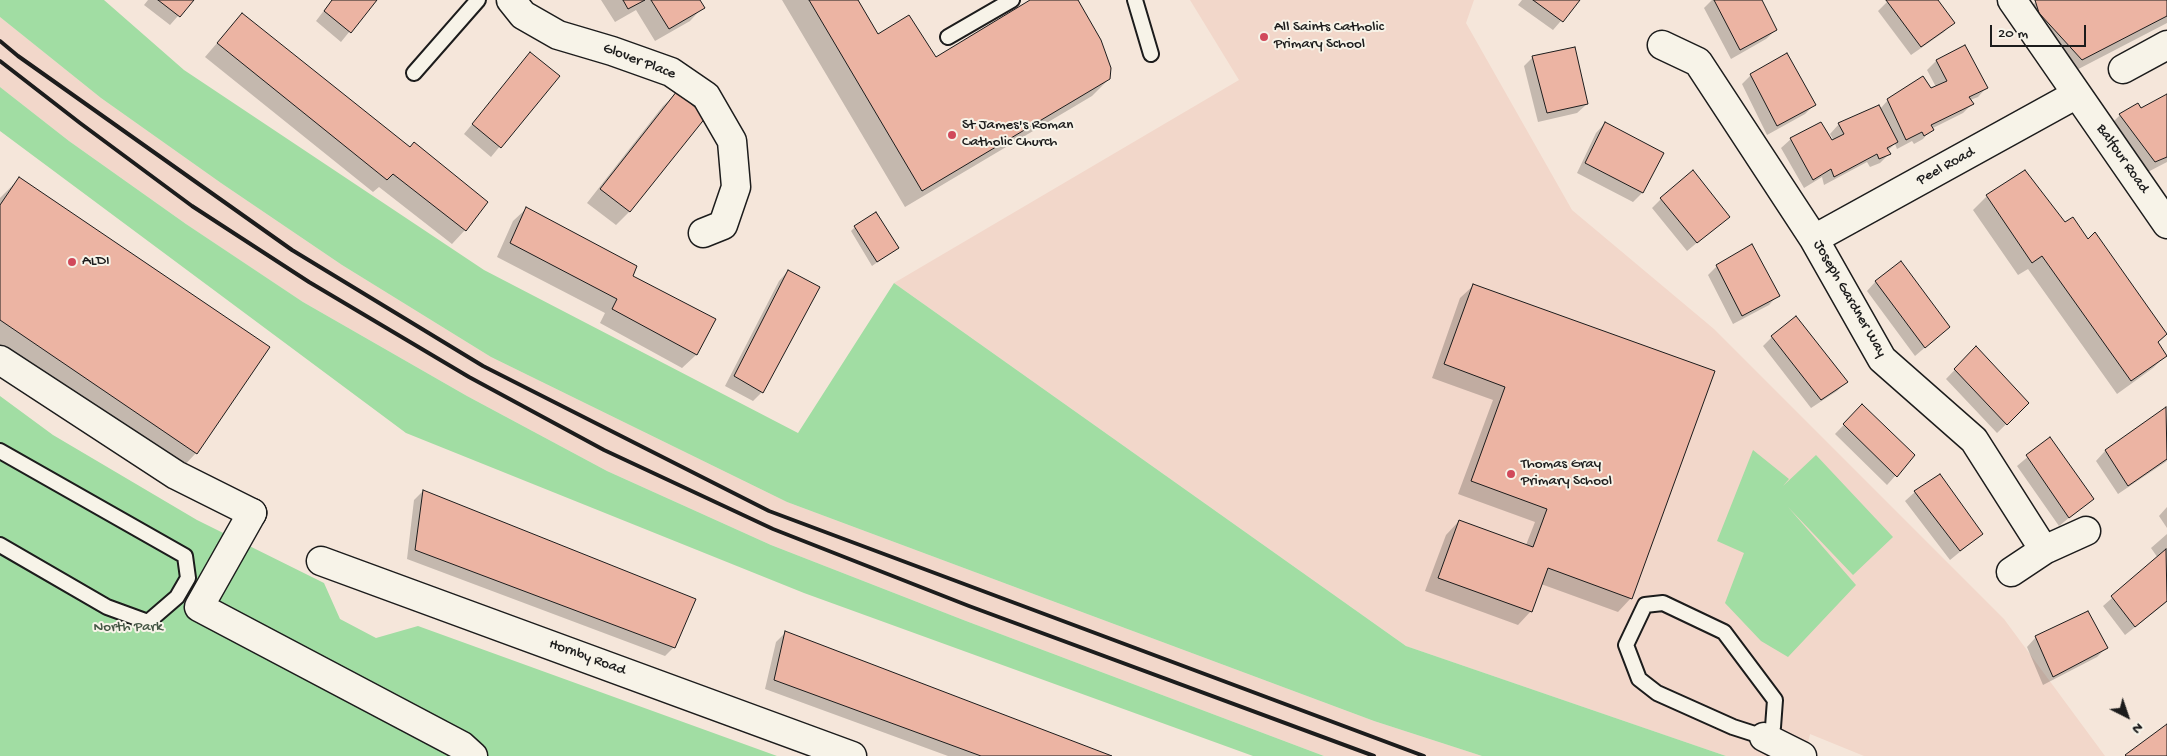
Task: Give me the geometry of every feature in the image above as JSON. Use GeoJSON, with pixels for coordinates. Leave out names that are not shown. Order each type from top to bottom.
{"type":"FeatureCollection","features":[{"type":"Feature","properties":{"kind":"street","name":"Glover Place"},"geometry":{"type":"LineString","coordinates":[[511,0],[523,15],[558,35],[612,50],[671,72],[706,96],[732,141],[736,187],[723,225],[703,233]]}},
{"type":"Feature","properties":{"kind":"street","name":"Balfour Road"},"geometry":{"type":"LineString","coordinates":[[2012,0],[2167,224]]}},
{"type":"Feature","properties":{"kind":"street","name":"Joseph Gardner Way"},"geometry":{"type":"LineString","coordinates":[[1662,45],[1698,62],[1814,239],[1882,359],[1974,440],[2044,550]]}},
{"type":"Feature","properties":{"kind":"street"},"geometry":{"type":"LineString","coordinates":[[2122,69],[2167,45]]}},
{"type":"Feature","properties":{"kind":"street","name":"Peel Road"},"geometry":{"type":"LineString","coordinates":[[1814,239],[2077,94]]}},
{"type":"Feature","properties":{"kind":"street"},"geometry":{"type":"LineString","coordinates":[[0,360],[176,475],[252,512],[199,607],[462,746],[473,756]]}},
{"type":"Feature","properties":{"kind":"street"},"geometry":{"type":"LineString","coordinates":[[2011,572],[2044,550],[2086,531]]}},
{"type":"Feature","properties":{"kind":"street","name":"Hornby Road"},"geometry":{"type":"LineString","coordinates":[[321,561],[852,756]]}},
{"type":"Feature","properties":{"kind":"street"},"geometry":{"type":"LineString","coordinates":[[1764,737],[1802,756]]}},
{"type":"Feature","properties":{"kind":"lane"},"geometry":{"type":"LineString","coordinates":[[414,73],[478,0]]}},
{"type":"Feature","properties":{"kind":"lane"},"geometry":{"type":"LineString","coordinates":[[948,37],[1012,0]]}},
{"type":"Feature","properties":{"kind":"lane"},"geometry":{"type":"LineString","coordinates":[[1135,0],[1151,54]]}},
{"type":"Feature","properties":{"kind":"lane"},"geometry":{"type":"LineString","coordinates":[[0,451],[185,556],[188,578],[178,597],[148,622],[107,607],[0,545]]}},
{"type":"Feature","properties":{"kind":"lane"},"geometry":{"type":"LineString","coordinates":[[1663,603],[1724,632],[1775,700],[1773,727],[1764,737],[1733,727],[1658,694],[1639,680],[1626,644],[1645,605],[1663,603]]}},
{"type":"Feature","properties":{"kind":"shaded area","name":"Thomas Gray Primary School"},"geometry":{"type":"Polygon","coordinates":[[[1190,0],[1474,0],[1466,23],[1572,210],[1714,329],[2004,619],[2105,756],[1864,756],[1810,734],[1805,756],[1726,756],[1406,646],[894,283],[1239,80],[1190,0]]]}},
{"type":"Feature","properties":{"kind":"shaded area"},"geometry":{"type":"Polygon","coordinates":[[[0,17],[101,98],[221,183],[342,265],[491,357],[787,502],[1374,721],[1482,756],[1324,756],[771,545],[607,471],[467,396],[303,302],[186,224],[69,141],[0,87],[0,17]]]}},
{"type":"Feature","properties":{"kind":"green space"},"geometry":{"type":"Polygon","coordinates":[[[0,0],[104,0],[184,70],[484,270],[798,433],[894,283],[1406,646],[1726,756],[1482,756],[1374,721],[787,502],[491,357],[342,265],[221,183],[101,98],[0,17],[0,0]]]}},
{"type":"Feature","properties":{"kind":"green space"},"geometry":{"type":"Polygon","coordinates":[[[0,87],[69,141],[186,224],[303,302],[467,396],[607,471],[771,545],[1324,756],[1253,756],[804,593],[406,433],[0,131],[0,87]]]}},
{"type":"Feature","properties":{"kind":"green space","name":"North Park"},"geometry":{"type":"Polygon","coordinates":[[[0,396],[53,435],[197,520],[324,583],[340,619],[376,638],[418,626],[777,756],[0,756],[0,396]]]}},
{"type":"Feature","properties":{"kind":"green space"},"geometry":{"type":"Polygon","coordinates":[[[1753,450],[1789,479],[1783,486],[1816,455],[1893,537],[1853,575],[1788,507],[1856,585],[1788,657],[1761,641],[1725,603],[1744,553],[1717,541],[1753,450]]]}},
{"type":"Feature","properties":{"kind":"building"},"geometry":{"type":"Polygon","coordinates":[[[158,0],[194,0],[180,17],[158,0]]]}},
{"type":"Feature","properties":{"kind":"building"},"geometry":{"type":"Polygon","coordinates":[[[332,0],[377,0],[351,33],[324,11],[332,0]]]}},
{"type":"Feature","properties":{"kind":"building"},"geometry":{"type":"Polygon","coordinates":[[[623,0],[645,0],[628,9],[623,0]]]}},
{"type":"Feature","properties":{"kind":"building"},"geometry":{"type":"Polygon","coordinates":[[[651,0],[700,0],[705,8],[669,29],[651,0]]]}},
{"type":"Feature","properties":{"kind":"building","name":"St James's Roman Catholic Church"},"geometry":{"type":"Polygon","coordinates":[[[809,0],[858,0],[878,34],[909,15],[936,57],[1030,0],[1078,0],[1101,40],[1111,68],[1110,79],[922,191],[809,0]]]}},
{"type":"Feature","properties":{"kind":"building"},"geometry":{"type":"Polygon","coordinates":[[[1533,0],[1580,0],[1563,22],[1533,0]]]}},
{"type":"Feature","properties":{"kind":"building"},"geometry":{"type":"Polygon","coordinates":[[[1714,0],[1762,0],[1777,30],[1740,50],[1714,0]]]}},
{"type":"Feature","properties":{"kind":"building"},"geometry":{"type":"Polygon","coordinates":[[[1886,0],[1938,0],[1955,23],[1921,47],[1886,0]]]}},
{"type":"Feature","properties":{"kind":"building"},"geometry":{"type":"Polygon","coordinates":[[[2035,0],[2167,0],[2167,16],[2082,60],[2039,13],[2035,0]]]}},
{"type":"Feature","properties":{"kind":"building"},"geometry":{"type":"Polygon","coordinates":[[[242,13],[410,147],[414,142],[488,202],[466,231],[393,174],[387,180],[217,43],[242,13]]]}},
{"type":"Feature","properties":{"kind":"building"},"geometry":{"type":"Polygon","coordinates":[[[1965,45],[1988,88],[1969,97],[1974,104],[1931,125],[1934,130],[1924,136],[1922,132],[1906,140],[1887,99],[1923,76],[1931,88],[1947,81],[1936,60],[1965,45]]]}},
{"type":"Feature","properties":{"kind":"building"},"geometry":{"type":"Polygon","coordinates":[[[1575,47],[1588,104],[1547,113],[1532,56],[1575,47]]]}},
{"type":"Feature","properties":{"kind":"building"},"geometry":{"type":"Polygon","coordinates":[[[530,52],[560,76],[501,148],[472,124],[530,52]]]}},
{"type":"Feature","properties":{"kind":"building"},"geometry":{"type":"Polygon","coordinates":[[[1787,53],[1816,105],[1777,126],[1750,74],[1787,53]]]}},
{"type":"Feature","properties":{"kind":"building"},"geometry":{"type":"Polygon","coordinates":[[[677,91],[706,117],[630,212],[600,189],[677,91]]]}},
{"type":"Feature","properties":{"kind":"building"},"geometry":{"type":"Polygon","coordinates":[[[2167,94],[2167,157],[2155,162],[2119,114],[2138,103],[2141,108],[2167,94]]]}},
{"type":"Feature","properties":{"kind":"building"},"geometry":{"type":"Polygon","coordinates":[[[1879,105],[1898,142],[1887,148],[1891,154],[1879,159],[1877,154],[1834,177],[1831,169],[1813,180],[1790,138],[1821,122],[1832,140],[1844,134],[1838,123],[1879,105]]]}},
{"type":"Feature","properties":{"kind":"building"},"geometry":{"type":"Polygon","coordinates":[[[1605,122],[1664,153],[1643,193],[1585,163],[1605,122]]]}},
{"type":"Feature","properties":{"kind":"building"},"geometry":{"type":"Polygon","coordinates":[[[1693,170],[1730,217],[1697,243],[1660,198],[1693,170]]]}},
{"type":"Feature","properties":{"kind":"building"},"geometry":{"type":"Polygon","coordinates":[[[2025,170],[2065,222],[2073,217],[2088,239],[2095,232],[2167,334],[2158,342],[2167,356],[2131,381],[2042,256],[2032,263],[1986,195],[2025,170]]]}},
{"type":"Feature","properties":{"kind":"building","name":"ALDI"},"geometry":{"type":"Polygon","coordinates":[[[19,177],[270,347],[197,454],[0,320],[0,205],[19,177]]]}},
{"type":"Feature","properties":{"kind":"building"},"geometry":{"type":"Polygon","coordinates":[[[526,207],[637,266],[633,276],[716,319],[697,355],[612,309],[617,299],[510,243],[526,207]]]}},
{"type":"Feature","properties":{"kind":"building"},"geometry":{"type":"Polygon","coordinates":[[[876,212],[899,248],[877,262],[854,226],[876,212]]]}},
{"type":"Feature","properties":{"kind":"building"},"geometry":{"type":"Polygon","coordinates":[[[1752,244],[1780,296],[1742,316],[1716,265],[1752,244]]]}},
{"type":"Feature","properties":{"kind":"building"},"geometry":{"type":"Polygon","coordinates":[[[1901,261],[1950,327],[1925,348],[1875,281],[1901,261]]]}},
{"type":"Feature","properties":{"kind":"building"},"geometry":{"type":"Polygon","coordinates":[[[788,270],[820,287],[763,393],[734,376],[788,270]]]}},
{"type":"Feature","properties":{"kind":"building"},"geometry":{"type":"Polygon","coordinates":[[[1473,284],[1715,371],[1632,599],[1548,568],[1532,612],[1438,578],[1459,520],[1533,547],[1547,509],[1471,481],[1505,387],[1444,364],[1473,284]]]}},
{"type":"Feature","properties":{"kind":"building"},"geometry":{"type":"Polygon","coordinates":[[[1796,316],[1848,382],[1821,400],[1771,336],[1796,316]]]}},
{"type":"Feature","properties":{"kind":"building"},"geometry":{"type":"Polygon","coordinates":[[[1976,346],[2029,403],[2007,425],[1954,369],[1976,346]]]}},
{"type":"Feature","properties":{"kind":"building"},"geometry":{"type":"Polygon","coordinates":[[[1862,404],[1915,455],[1897,477],[1843,424],[1862,404]]]}},
{"type":"Feature","properties":{"kind":"building"},"geometry":{"type":"Polygon","coordinates":[[[2166,407],[2167,459],[2128,486],[2105,450],[2166,407]]]}},
{"type":"Feature","properties":{"kind":"building"},"geometry":{"type":"Polygon","coordinates":[[[2050,437],[2094,499],[2069,518],[2026,455],[2050,437]]]}},
{"type":"Feature","properties":{"kind":"building"},"geometry":{"type":"Polygon","coordinates":[[[1940,474],[1983,534],[1960,551],[1914,491],[1940,474]]]}},
{"type":"Feature","properties":{"kind":"building"},"geometry":{"type":"Polygon","coordinates":[[[423,490],[696,599],[675,648],[415,550],[423,490]]]}},
{"type":"Feature","properties":{"kind":"building"},"geometry":{"type":"Polygon","coordinates":[[[2166,549],[2167,601],[2135,627],[2111,596],[2166,549]]]}},
{"type":"Feature","properties":{"kind":"building"},"geometry":{"type":"Polygon","coordinates":[[[2088,611],[2108,648],[2053,677],[2035,636],[2088,611]]]}},
{"type":"Feature","properties":{"kind":"building"},"geometry":{"type":"Polygon","coordinates":[[[785,631],[1112,756],[981,756],[774,680],[785,631]]]}},
{"type":"Feature","properties":{"kind":"building"},"geometry":{"type":"Polygon","coordinates":[[[2167,724],[2167,756],[2125,755],[2167,724]]]}},
{"type":"Feature","properties":{"kind":"railway"},"geometry":{"type":"LineString","coordinates":[[0,41],[18,56],[292,250],[483,366],[769,511],[1424,756]]}},
{"type":"Feature","properties":{"kind":"railway"},"geometry":{"type":"LineString","coordinates":[[0,61],[192,206],[309,282],[469,377],[604,450],[773,529],[969,606],[1374,756]]}},
{"type":"Feature","properties":{"kind":"place","name":"All Saints Catholic Primary School"},"geometry":{"type":"Point","coordinates":[1264,37]}},
{"type":"Feature","properties":{"kind":"place","name":"St James's Roman Catholic Church"},"geometry":{"type":"Point","coordinates":[952,135]}},
{"type":"Feature","properties":{"kind":"place","name":"ALDI"},"geometry":{"type":"Point","coordinates":[72,262]}},
{"type":"Feature","properties":{"kind":"place","name":"Thomas Gray Primary School"},"geometry":{"type":"Point","coordinates":[1511,474]}}]}
